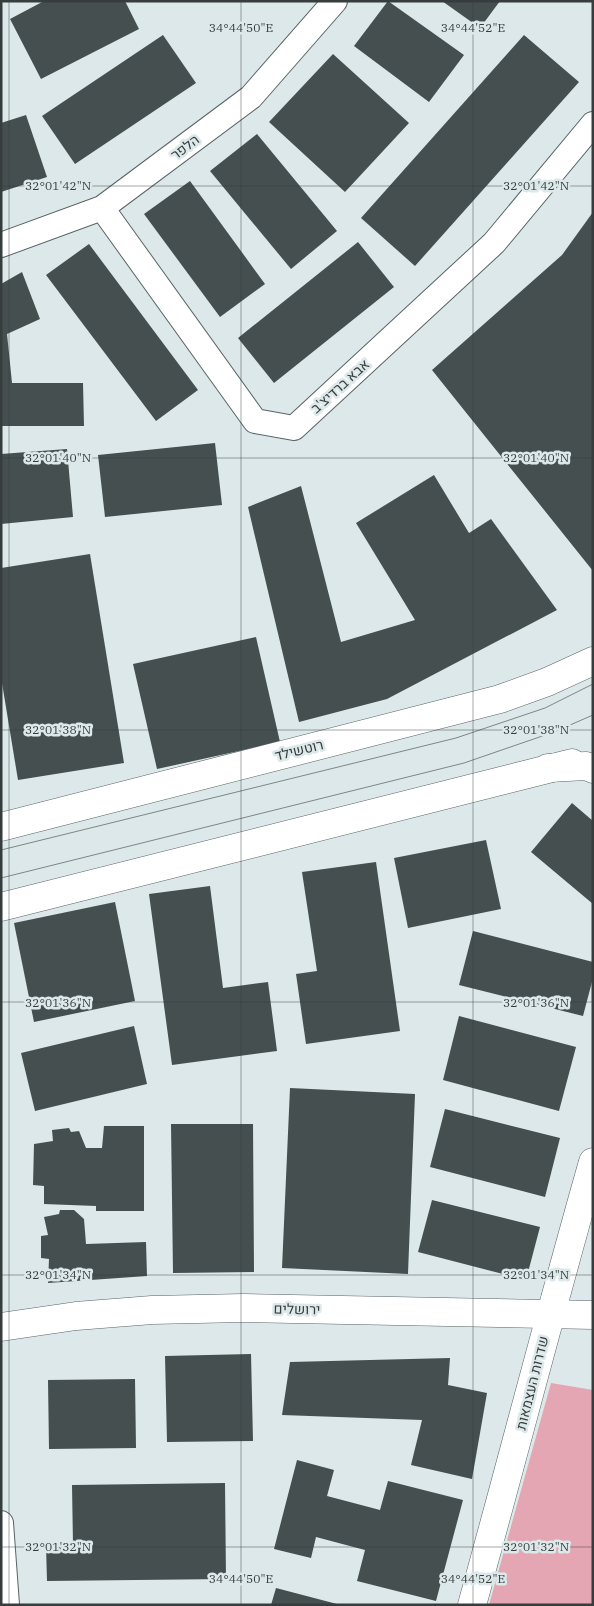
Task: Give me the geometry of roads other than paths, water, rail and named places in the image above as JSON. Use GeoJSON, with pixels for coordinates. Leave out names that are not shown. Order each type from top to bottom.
{"type":"FeatureCollection","features":[{"type":"Feature","properties":{"kind":"street","name":"הלפר"},"geometry":{"type":"LineString","coordinates":[[1,245],[102,208],[251,97],[335,1]]}},
{"type":"Feature","properties":{"kind":"street","name":"אבא ברדיצ'ב"},"geometry":{"type":"LineString","coordinates":[[102,208],[255,421],[294,428],[494,242],[593,124]]}},
{"type":"Feature","properties":{"kind":"street","name":"רוטשילד"},"geometry":{"type":"LineString","coordinates":[[1,827],[500,699],[547,682],[593,661]]}},
{"type":"Feature","properties":{"kind":"street"},"geometry":{"type":"LineString","coordinates":[[1,908],[388,811],[548,768],[593,759]]}},
{"type":"Feature","properties":{"kind":"street"},"geometry":{"type":"LineString","coordinates":[[548,768],[586,766],[593,769]]}},
{"type":"Feature","properties":{"kind":"street","name":"שדרות העצמאות"},"geometry":{"type":"LineString","coordinates":[[472,1605],[538,1367],[549,1314],[593,1162]]}},
{"type":"Feature","properties":{"kind":"street","name":"ירושלים"},"geometry":{"type":"LineString","coordinates":[[1,1327],[76,1316],[152,1310],[253,1308],[593,1315]]}},
{"type":"Feature","properties":{"kind":"street"},"geometry":{"type":"LineString","coordinates":[[1,1523],[6,1605]]}},
{"type":"Feature","properties":{"kind":"tram line"},"geometry":{"type":"LineString","coordinates":[[1,850],[456,738],[545,708],[593,684]]}},
{"type":"Feature","properties":{"kind":"tram line"},"geometry":{"type":"LineString","coordinates":[[1,878],[464,763],[554,732],[593,715]]}}]}
